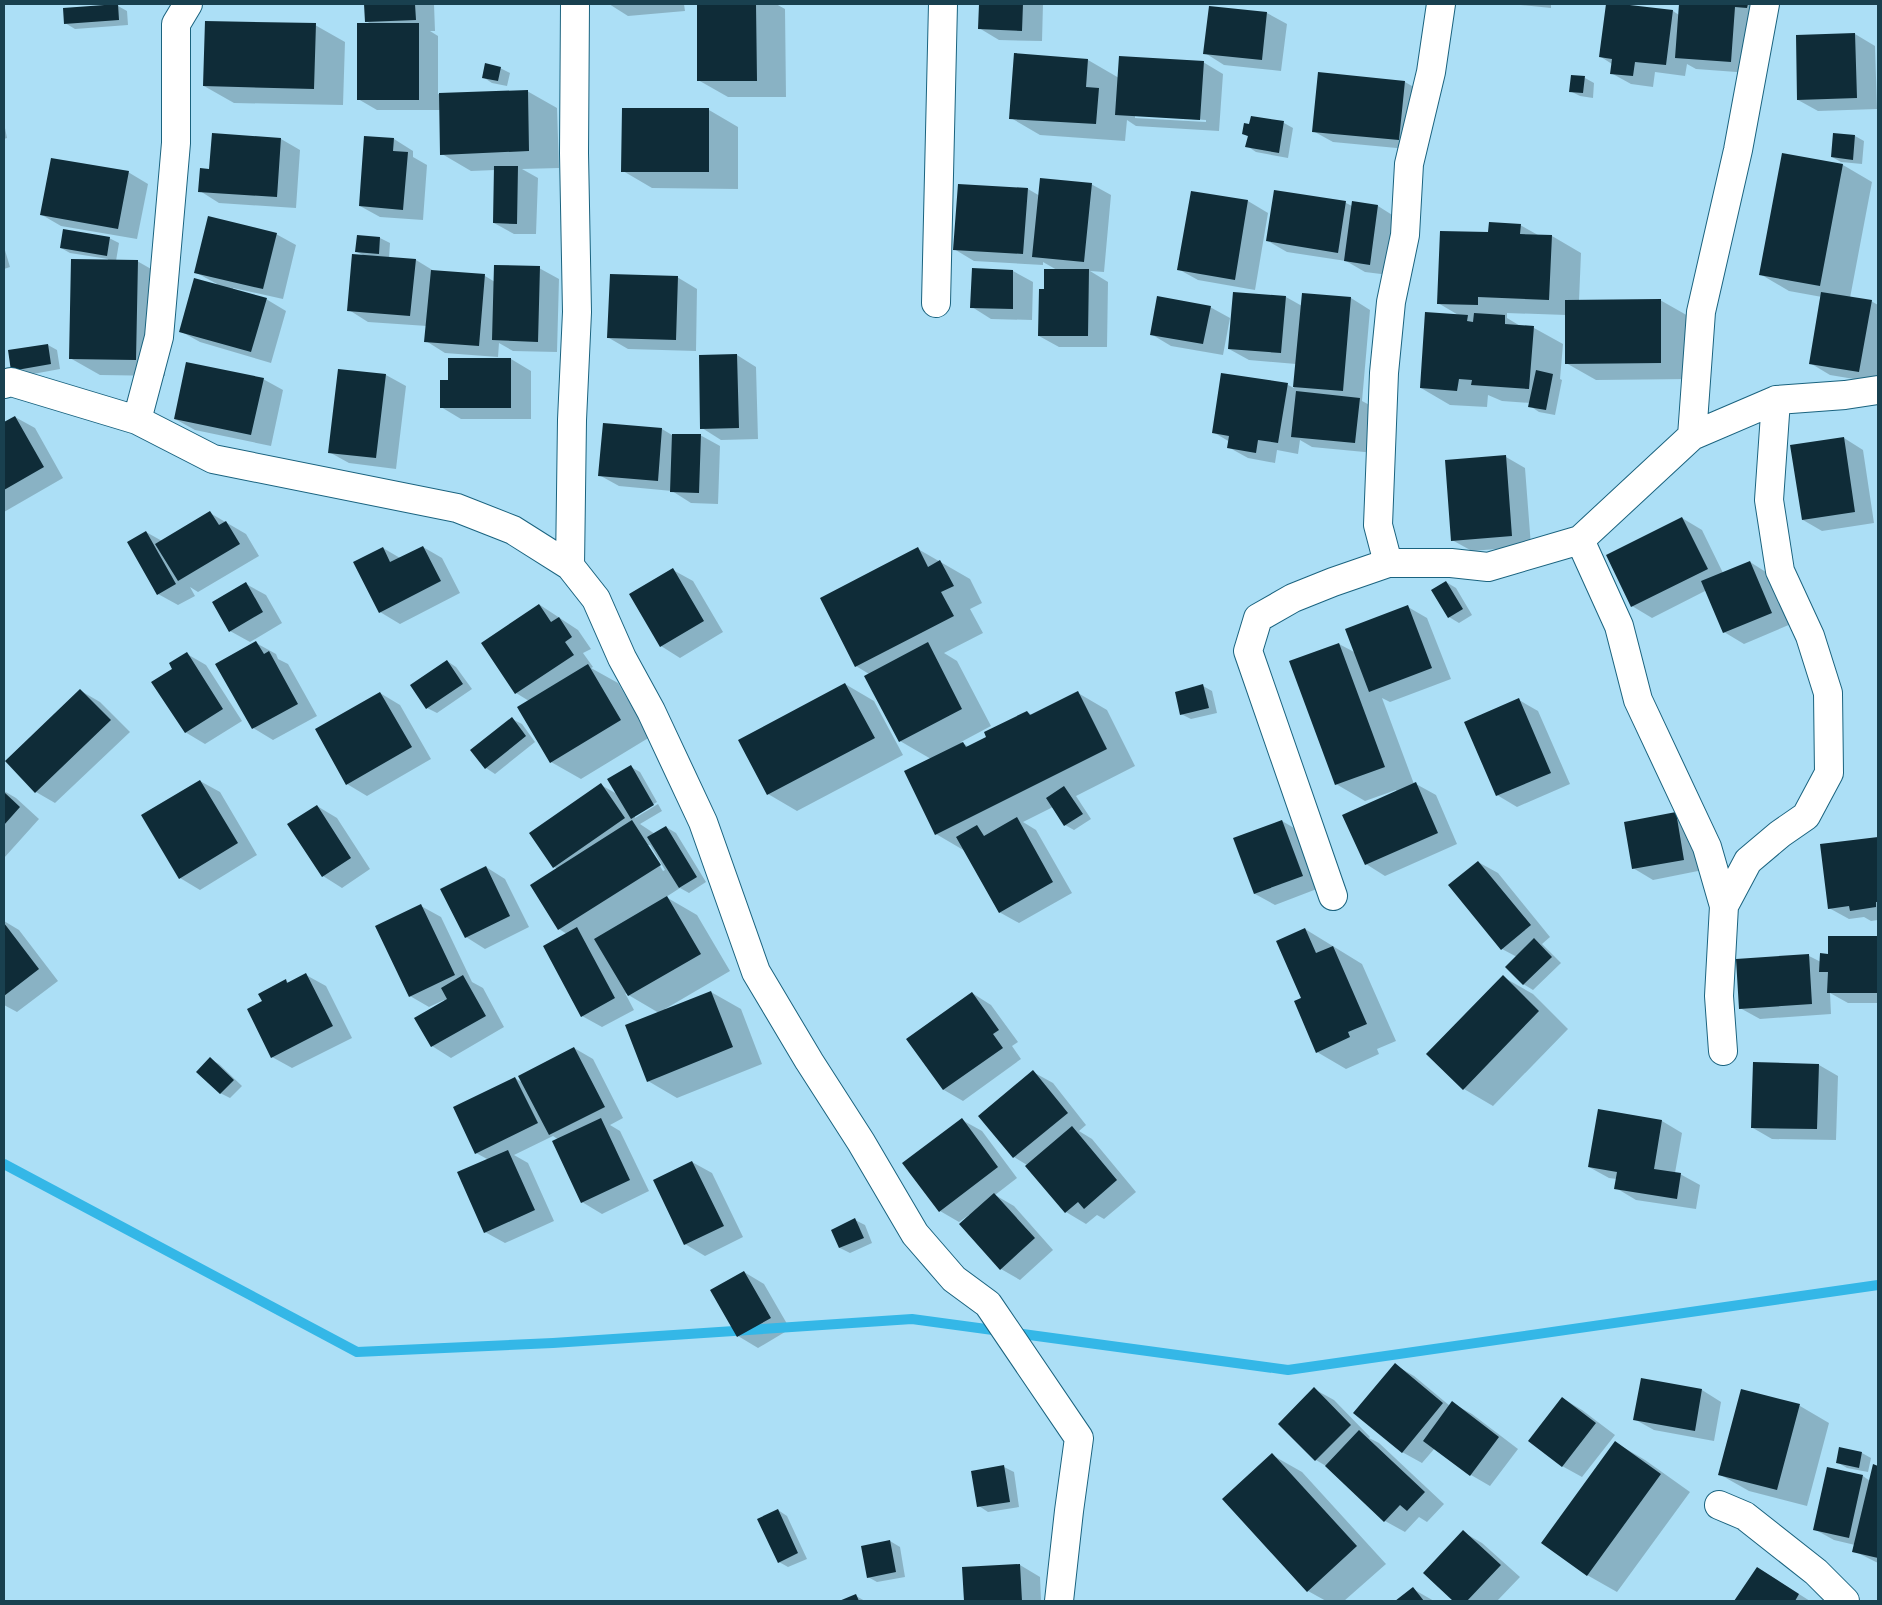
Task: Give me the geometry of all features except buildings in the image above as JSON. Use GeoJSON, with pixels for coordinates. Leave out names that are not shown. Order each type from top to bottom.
{"type":"FeatureCollection","features":[{"type":"Feature","properties":{"kind":"street"},"geometry":{"type":"LineString","coordinates":[[137,420],[159,337],[176,143],[176,24],[188,4]]}},
{"type":"Feature","properties":{"kind":"street"},"geometry":{"type":"LineString","coordinates":[[570,566],[572,420],[577,312],[574,153],[575,4]]}},
{"type":"Feature","properties":{"kind":"street"},"geometry":{"type":"LineString","coordinates":[[936,303],[944,4]]}},
{"type":"Feature","properties":{"kind":"street"},"geometry":{"type":"LineString","coordinates":[[1388,564],[1378,525],[1384,373],[1391,302],[1406,235],[1409,164],[1431,72],[1441,4]]}},
{"type":"Feature","properties":{"kind":"street"},"geometry":{"type":"LineString","coordinates":[[1692,436],[1701,312],[1738,150],[1765,4]]}},
{"type":"Feature","properties":{"kind":"street"},"geometry":{"type":"LineString","coordinates":[[4,384],[11,382],[137,420],[213,459],[456,508],[514,530],[570,566],[596,599],[622,658],[651,711],[699,813],[756,972],[809,1061],[861,1142],[915,1234],[954,1278],[988,1304],[1079,1438],[1059,1601]]}},
{"type":"Feature","properties":{"kind":"street"},"geometry":{"type":"LineString","coordinates":[[1333,896],[1248,651],[1258,618],[1293,598],[1333,582],[1388,564],[1450,563],[1488,566],[1580,540],[1692,436],[1776,400],[1845,395],[1878,390]]}},
{"type":"Feature","properties":{"kind":"street"},"geometry":{"type":"LineString","coordinates":[[1724,906],[1748,861],[1780,834],[1806,816],[1829,773],[1828,693],[1810,636],[1780,571],[1769,500],[1776,400]]}},
{"type":"Feature","properties":{"kind":"street"},"geometry":{"type":"LineString","coordinates":[[1580,540],[1619,626],[1638,700],[1707,847],[1724,906],[1719,996],[1723,1051]]}},
{"type":"Feature","properties":{"kind":"street"},"geometry":{"type":"LineString","coordinates":[[1719,1505],[1746,1516],[1816,1572],[1845,1601]]}},
{"type":"Feature","properties":{"kind":"waterway"},"geometry":{"type":"LineString","coordinates":[[4,1164],[357,1352],[553,1343],[912,1319],[1288,1370],[1878,1285]]}}]}
